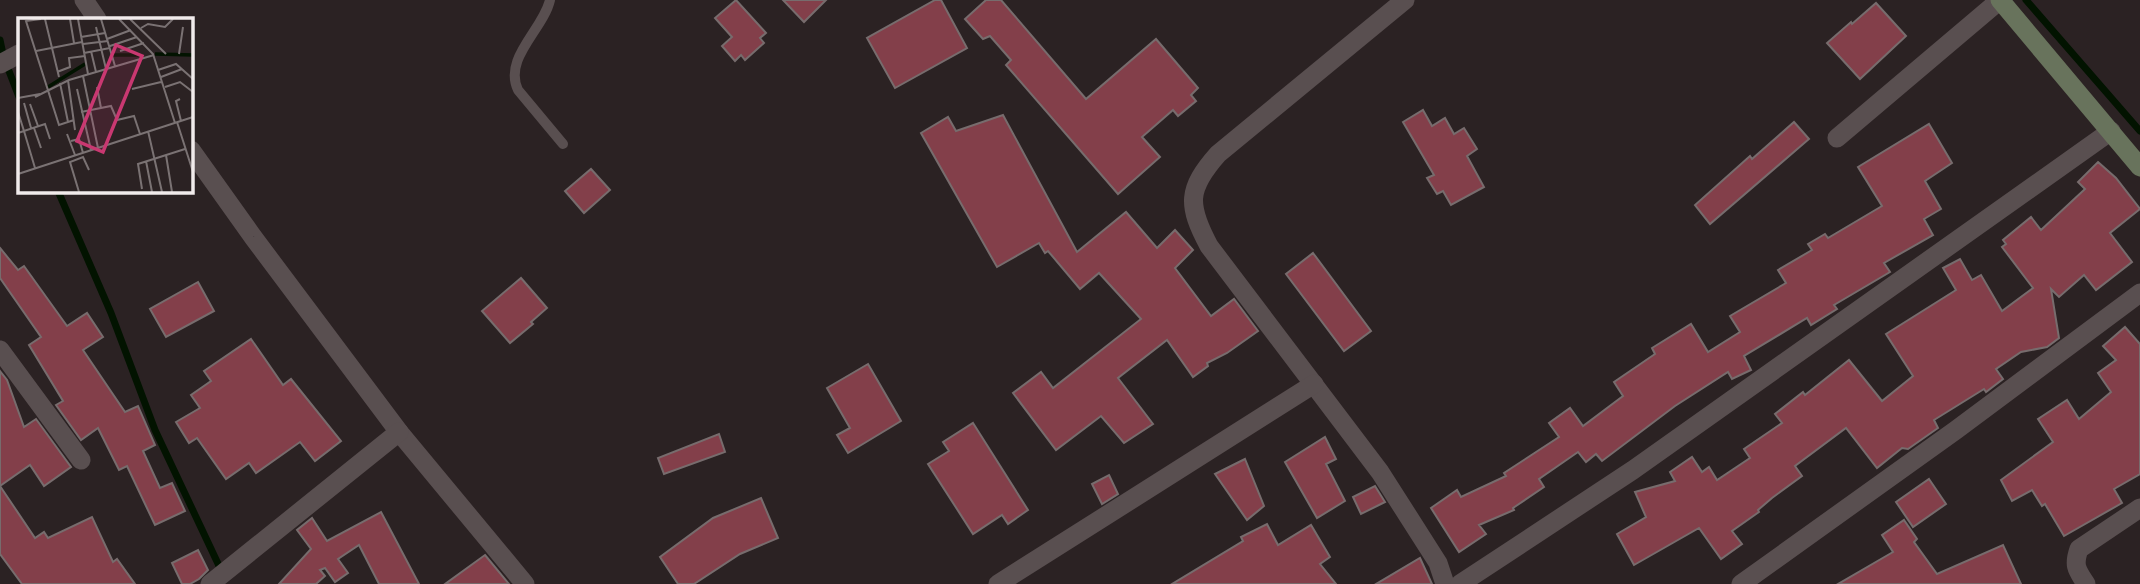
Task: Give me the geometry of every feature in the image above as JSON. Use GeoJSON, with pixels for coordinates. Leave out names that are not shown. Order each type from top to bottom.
{"type":"FeatureCollection","features":[{"type":"Feature","properties":{"kind":"main road"},"geometry":{"type":"LineString","coordinates":[[2000,0],[2140,167]]}},
{"type":"Feature","properties":{"kind":"street"},"geometry":{"type":"LineString","coordinates":[[1405,0],[1218,154],[1203,171],[1195,188],[1194,208],[1197,223],[1209,246],[1380,472],[1438,563],[1445,584]]}},
{"type":"Feature","properties":{"kind":"street"},"geometry":{"type":"LineString","coordinates":[[1837,138],[2000,0]]}},
{"type":"Feature","properties":{"kind":"street"},"geometry":{"type":"LineString","coordinates":[[0,64],[18,55]]}},
{"type":"Feature","properties":{"kind":"street"},"geometry":{"type":"LineString","coordinates":[[1460,584],[1633,470],[2111,131]]}},
{"type":"Feature","properties":{"kind":"street"},"geometry":{"type":"LineString","coordinates":[[192,151],[399,432],[525,584]]}},
{"type":"Feature","properties":{"kind":"street"},"geometry":{"type":"LineString","coordinates":[[1741,584],[1956,430],[2140,293]]}},
{"type":"Feature","properties":{"kind":"street"},"geometry":{"type":"LineString","coordinates":[[0,351],[80,460]]}},
{"type":"Feature","properties":{"kind":"street"},"geometry":{"type":"LineString","coordinates":[[998,584],[1314,384]]}},
{"type":"Feature","properties":{"kind":"street"},"geometry":{"type":"LineString","coordinates":[[210,584],[399,432]]}},
{"type":"Feature","properties":{"kind":"street"},"geometry":{"type":"LineString","coordinates":[[2086,584],[2077,570],[2075,559],[2079,549],[2140,508]]}},
{"type":"Feature","properties":{"kind":"lane"},"geometry":{"type":"LineString","coordinates":[[550,0],[545,14],[516,62],[513,73],[518,90],[564,144]]}},
{"type":"Feature","properties":{"kind":"building"},"geometry":{"type":"Polygon","coordinates":[[[736,0],[766,33],[760,38],[764,43],[745,60],[741,55],[735,61],[722,46],[732,37],[715,18],[736,0]]]}},
{"type":"Feature","properties":{"kind":"building"},"geometry":{"type":"Polygon","coordinates":[[[783,0],[826,0],[804,22],[783,0]]]}},
{"type":"Feature","properties":{"kind":"building"},"geometry":{"type":"Polygon","coordinates":[[[935,0],[941,0],[967,48],[895,88],[867,38],[935,0]]]}},
{"type":"Feature","properties":{"kind":"building"},"geometry":{"type":"Polygon","coordinates":[[[986,0],[1001,0],[1086,99],[1156,39],[1198,88],[1191,95],[1196,101],[1178,116],[1173,110],[1142,137],[1160,157],[1118,194],[1006,65],[1011,60],[990,36],[983,39],[965,19],[986,0]]]}},
{"type":"Feature","properties":{"kind":"building"},"geometry":{"type":"Polygon","coordinates":[[[1876,3],[1906,36],[1860,79],[1827,43],[1876,3]]]}},
{"type":"Feature","properties":{"kind":"building"},"geometry":{"type":"Polygon","coordinates":[[[1423,110],[1432,126],[1445,118],[1454,134],[1464,128],[1477,149],[1467,156],[1484,187],[1451,205],[1443,191],[1437,194],[1427,178],[1434,175],[1403,122],[1423,110]]]}},
{"type":"Feature","properties":{"kind":"building"},"geometry":{"type":"Polygon","coordinates":[[[1003,115],[1077,252],[1126,212],[1157,248],[1175,230],[1193,250],[1175,268],[1211,316],[1234,299],[1258,331],[1227,353],[1207,363],[1208,366],[1193,377],[1167,340],[1118,378],[1153,424],[1124,443],[1101,416],[1056,450],[1013,393],[1041,372],[1053,388],[1141,319],[1099,273],[1080,289],[1048,251],[1045,253],[1039,243],[997,267],[921,133],[948,117],[956,131],[1003,115]]]}},
{"type":"Feature","properties":{"kind":"building"},"geometry":{"type":"Polygon","coordinates":[[[1794,122],[1809,139],[1710,224],[1695,205],[1750,156],[1752,159],[1794,122]]]}},
{"type":"Feature","properties":{"kind":"building"},"geometry":{"type":"Polygon","coordinates":[[[1929,124],[1952,163],[1925,181],[1941,209],[1924,219],[1933,235],[1884,263],[1890,272],[1834,305],[1837,309],[1811,325],[1807,318],[1744,356],[1751,370],[1732,379],[1728,372],[1675,406],[1602,461],[1596,454],[1586,462],[1578,452],[1539,479],[1544,487],[1513,508],[1514,510],[1479,525],[1486,534],[1459,552],[1431,508],[1457,490],[1461,497],[1506,476],[1504,473],[1559,437],[1549,423],[1570,408],[1583,426],[1623,396],[1614,382],[1655,354],[1652,348],[1691,324],[1708,352],[1740,332],[1730,316],[1786,283],[1778,270],[1812,250],[1808,244],[1825,234],[1828,238],[1882,206],[1858,167],[1929,124]]]}},
{"type":"Feature","properties":{"kind":"building"},"geometry":{"type":"Polygon","coordinates":[[[2098,162],[2116,178],[2140,209],[2110,233],[2132,262],[2096,290],[2084,275],[2059,297],[2051,289],[2059,338],[2047,347],[2021,352],[1996,369],[2003,379],[1986,392],[1984,389],[1934,420],[1938,428],[1908,449],[1902,448],[1877,468],[1846,428],[1795,466],[1802,476],[1732,531],[1742,544],[1721,559],[1699,528],[1634,565],[1617,534],[1646,517],[1635,492],[1675,481],[1670,472],[1692,457],[1702,472],[1709,467],[1717,480],[1750,458],[1744,449],[1782,423],[1775,414],[1803,392],[1805,395],[1849,360],[1882,401],[1913,376],[1886,334],[1956,290],[1943,268],[1960,259],[1972,280],[1981,275],[2002,311],[2033,288],[2002,247],[2006,244],[2003,240],[2031,217],[2041,230],[2085,189],[2078,182],[2098,162]]]}},
{"type":"Feature","properties":{"kind":"building"},"geometry":{"type":"Polygon","coordinates":[[[591,169],[610,190],[584,213],[565,191],[591,169]]]}},
{"type":"Feature","properties":{"kind":"building"},"geometry":{"type":"Polygon","coordinates":[[[0,248],[18,270],[24,266],[67,326],[87,313],[103,337],[83,350],[125,412],[138,406],[155,445],[143,451],[160,488],[172,483],[185,511],[155,525],[127,466],[119,470],[98,428],[81,440],[56,405],[63,401],[29,345],[41,337],[0,278],[0,248]]]}},
{"type":"Feature","properties":{"kind":"building"},"geometry":{"type":"Polygon","coordinates":[[[1313,253],[1371,331],[1344,351],[1286,274],[1313,253]]]}},
{"type":"Feature","properties":{"kind":"building"},"geometry":{"type":"Polygon","coordinates":[[[521,278],[547,308],[510,343],[482,311],[521,278]]]}},
{"type":"Feature","properties":{"kind":"building"},"geometry":{"type":"Polygon","coordinates":[[[198,282],[214,311],[166,337],[150,309],[198,282]]]}},
{"type":"Feature","properties":{"kind":"building"},"geometry":{"type":"Polygon","coordinates":[[[2125,327],[2140,344],[2140,474],[2114,489],[2122,503],[2064,536],[2045,504],[2042,506],[2032,490],[2012,501],[2001,480],[2053,442],[2038,419],[2067,400],[2079,419],[2111,392],[2098,373],[2116,360],[2103,346],[2125,327]]]}},
{"type":"Feature","properties":{"kind":"building"},"geometry":{"type":"Polygon","coordinates":[[[251,339],[283,385],[291,379],[341,441],[315,461],[300,442],[256,473],[249,463],[226,479],[197,438],[189,443],[176,422],[200,408],[191,395],[211,381],[204,371],[251,339]]]}},
{"type":"Feature","properties":{"kind":"building"},"geometry":{"type":"Polygon","coordinates":[[[868,364],[901,421],[848,453],[837,435],[850,428],[827,388],[868,364]]]}},
{"type":"Feature","properties":{"kind":"building"},"geometry":{"type":"Polygon","coordinates":[[[0,371],[7,380],[24,427],[36,419],[71,467],[44,486],[30,465],[0,486],[0,371]]]}},
{"type":"Feature","properties":{"kind":"building"},"geometry":{"type":"Polygon","coordinates":[[[973,423],[1028,510],[1008,524],[1002,515],[973,534],[928,464],[949,451],[943,442],[973,423]]]}},
{"type":"Feature","properties":{"kind":"building"},"geometry":{"type":"Polygon","coordinates":[[[719,434],[725,452],[664,474],[658,458],[719,434]]]}},
{"type":"Feature","properties":{"kind":"building"},"geometry":{"type":"Polygon","coordinates":[[[1325,437],[1336,459],[1326,464],[1345,501],[1317,518],[1285,462],[1325,437]]]}},
{"type":"Feature","properties":{"kind":"building"},"geometry":{"type":"Polygon","coordinates":[[[1245,459],[1264,506],[1247,520],[1215,474],[1245,459]]]}},
{"type":"Feature","properties":{"kind":"building"},"geometry":{"type":"Polygon","coordinates":[[[1109,475],[1118,494],[1102,504],[1092,484],[1109,475]]]}},
{"type":"Feature","properties":{"kind":"building"},"geometry":{"type":"Polygon","coordinates":[[[1929,479],[1946,504],[1913,527],[1896,502],[1929,479]]]}},
{"type":"Feature","properties":{"kind":"building"},"geometry":{"type":"Polygon","coordinates":[[[0,486],[35,538],[44,532],[48,538],[92,517],[113,562],[117,559],[135,584],[22,584],[0,554],[0,486]]]}},
{"type":"Feature","properties":{"kind":"building"},"geometry":{"type":"Polygon","coordinates":[[[1375,486],[1385,502],[1361,514],[1353,497],[1375,486]]]}},
{"type":"Feature","properties":{"kind":"building"},"geometry":{"type":"Polygon","coordinates":[[[761,498],[778,538],[740,554],[694,584],[678,584],[660,557],[713,518],[761,498]]]}},
{"type":"Feature","properties":{"kind":"building"},"geometry":{"type":"Polygon","coordinates":[[[381,512],[419,584],[379,584],[359,545],[338,559],[348,573],[335,582],[325,568],[320,570],[325,576],[316,584],[279,584],[311,549],[297,530],[312,518],[327,541],[381,512]]]}},
{"type":"Feature","properties":{"kind":"building"},"geometry":{"type":"Polygon","coordinates":[[[1904,520],[1917,539],[1914,542],[1937,574],[2003,545],[2021,584],[1838,584],[1893,552],[1882,535],[1904,520]]]}},
{"type":"Feature","properties":{"kind":"building"},"geometry":{"type":"Polygon","coordinates":[[[1267,524],[1278,545],[1311,525],[1330,557],[1320,564],[1336,584],[1172,584],[1243,541],[1241,537],[1267,524]]]}},
{"type":"Feature","properties":{"kind":"building"},"geometry":{"type":"Polygon","coordinates":[[[198,550],[208,570],[190,584],[182,584],[172,563],[198,550]]]}},
{"type":"Feature","properties":{"kind":"building"},"geometry":{"type":"Polygon","coordinates":[[[485,555],[509,584],[445,584],[485,555]]]}},
{"type":"Feature","properties":{"kind":"building"},"geometry":{"type":"Polygon","coordinates":[[[1420,558],[1432,584],[1376,584],[1420,558]]]}},
{"type":"Feature","properties":{"kind":"waterway"},"geometry":{"type":"LineString","coordinates":[[2026,0],[2140,131]]}},
{"type":"Feature","properties":{"kind":"waterway"},"geometry":{"type":"LineString","coordinates":[[0,40],[4,59]]}},
{"type":"Feature","properties":{"kind":"waterway"},"geometry":{"type":"LineString","coordinates":[[9,71],[18,94]]}},
{"type":"Feature","properties":{"kind":"waterway"},"geometry":{"type":"LineString","coordinates":[[58,192],[111,313],[155,430],[221,570]]}}]}
